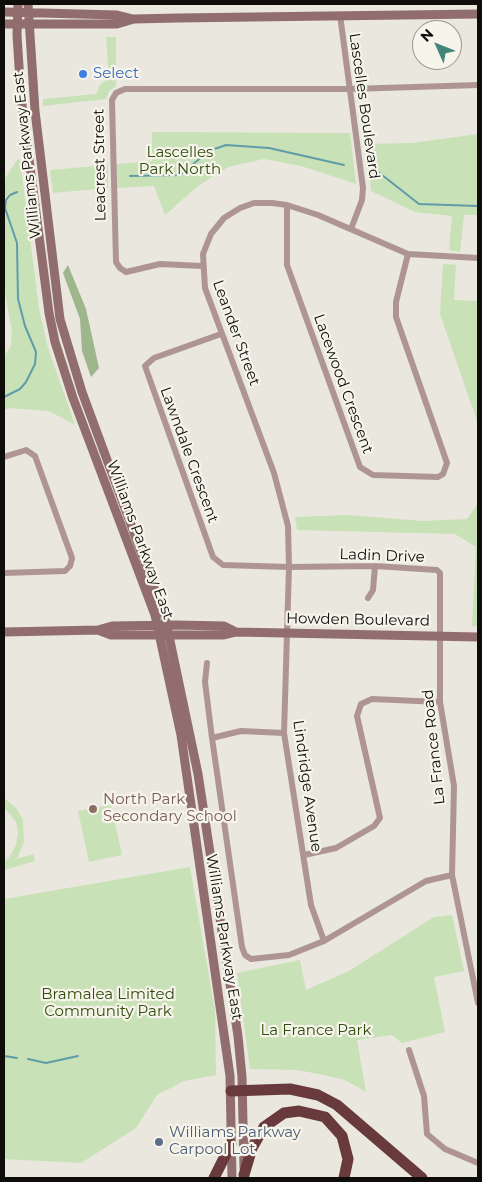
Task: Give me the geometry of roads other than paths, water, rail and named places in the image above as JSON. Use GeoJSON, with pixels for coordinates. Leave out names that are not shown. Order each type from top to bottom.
{"type":"FeatureCollection","features":[{"type":"Feature","properties":{"kind":"highway"},"geometry":{"type":"LineString","coordinates":[[237,1090],[290,1090],[318,1095],[337,1105],[422,1178]]}},
{"type":"Feature","properties":{"kind":"highway"},"geometry":{"type":"LineString","coordinates":[[244,1177],[252,1148],[264,1127],[284,1113],[300,1111],[325,1117],[342,1136],[348,1159],[344,1178]]}},
{"type":"Feature","properties":{"kind":"highway"},"geometry":{"type":"LineString","coordinates":[[214,1178],[231,1144]]}},
{"type":"Feature","properties":{"kind":"main road"},"geometry":{"type":"LineString","coordinates":[[4,12],[18,8],[28,8],[117,15],[134,19],[478,14]]}},
{"type":"Feature","properties":{"kind":"main road","name":"Williams Parkway East"},"geometry":{"type":"LineString","coordinates":[[18,8],[21,97],[30,179],[49,313],[55,342],[73,398],[147,592],[158,630],[181,735],[226,1044],[237,1090],[244,1177]]}},
{"type":"Feature","properties":{"kind":"main road","name":"Williams Parkway East"},"geometry":{"type":"LineString","coordinates":[[28,8],[35,111],[60,319],[82,392],[171,635],[198,774],[238,1036],[237,1090],[231,1144],[232,1178]]}},
{"type":"Feature","properties":{"kind":"main road"},"geometry":{"type":"LineString","coordinates":[[4,24],[117,24],[134,19]]}},
{"type":"Feature","properties":{"kind":"main road","name":"Howden Boulevard"},"geometry":{"type":"LineString","coordinates":[[158,630],[168,626],[224,626],[236,632]]}},
{"type":"Feature","properties":{"kind":"main road"},"geometry":{"type":"LineString","coordinates":[[4,632],[98,630],[111,635],[158,630]]}},
{"type":"Feature","properties":{"kind":"main road","name":"Howden Boulevard"},"geometry":{"type":"LineString","coordinates":[[158,630],[171,635],[286,632],[478,637]]}},
{"type":"Feature","properties":{"kind":"street","name":"Lascelles Boulevard"},"geometry":{"type":"LineString","coordinates":[[340,15],[362,176],[362,200],[351,229]]}},
{"type":"Feature","properties":{"kind":"street"},"geometry":{"type":"LineString","coordinates":[[350,89],[478,85]]}},
{"type":"Feature","properties":{"kind":"street","name":"Leacrest Street"},"geometry":{"type":"LineString","coordinates":[[202,266],[160,264],[126,272],[116,262],[112,100],[116,93],[125,89],[350,89]]}},
{"type":"Feature","properties":{"kind":"street","name":"Leander Street"},"geometry":{"type":"LineString","coordinates":[[286,632],[289,567],[288,526],[285,509],[205,288],[202,266],[207,242],[211,234],[224,218],[240,208],[254,204],[287,205],[351,229],[386,247],[408,254],[478,258]]}},
{"type":"Feature","properties":{"kind":"street","name":"Lacewood Crescent"},"geometry":{"type":"LineString","coordinates":[[287,205],[287,266],[360,467],[373,476],[438,477],[443,474],[447,462],[396,317],[396,302],[408,254]]}},
{"type":"Feature","properties":{"kind":"street","name":"Lawndale Crescent"},"geometry":{"type":"LineString","coordinates":[[221,334],[154,358],[145,366],[145,371],[213,557],[224,564],[289,567]]}},
{"type":"Feature","properties":{"kind":"street"},"geometry":{"type":"LineString","coordinates":[[4,457],[26,450],[35,456],[72,558],[70,566],[65,570],[4,573]]}},
{"type":"Feature","properties":{"kind":"street"},"geometry":{"type":"LineString","coordinates":[[368,598],[373,590],[375,566]]}},
{"type":"Feature","properties":{"kind":"street","name":"Ladin Drive"},"geometry":{"type":"LineString","coordinates":[[289,567],[375,566],[437,570],[440,573],[439,636]]}},
{"type":"Feature","properties":{"kind":"street","name":"Lindridge Avenue"},"geometry":{"type":"LineString","coordinates":[[286,632],[284,733],[311,905],[324,941]]}},
{"type":"Feature","properties":{"kind":"street","name":"La France Road"},"geometry":{"type":"LineString","coordinates":[[439,636],[440,702],[454,786],[452,875],[478,1003]]}},
{"type":"Feature","properties":{"kind":"street"},"geometry":{"type":"LineString","coordinates":[[207,663],[205,682],[212,738],[242,947],[245,955],[251,958],[290,955],[324,941],[426,880],[452,875]]}},
{"type":"Feature","properties":{"kind":"street"},"geometry":{"type":"LineString","coordinates":[[304,855],[336,848],[374,826],[380,818],[357,716],[361,704],[372,699],[440,702]]}},
{"type":"Feature","properties":{"kind":"street"},"geometry":{"type":"LineString","coordinates":[[212,738],[241,731],[284,733]]}},
{"type":"Feature","properties":{"kind":"street"},"geometry":{"type":"LineString","coordinates":[[409,1050],[424,1096],[427,1134],[445,1149],[478,1163]]}},
{"type":"Feature","properties":{"kind":"waterway"},"geometry":{"type":"LineString","coordinates":[[130,176],[180,175],[209,151],[226,145],[269,148],[344,165]]}},
{"type":"Feature","properties":{"kind":"waterway"},"geometry":{"type":"LineString","coordinates":[[377,171],[419,204],[478,206]]}},
{"type":"Feature","properties":{"kind":"waterway"},"geometry":{"type":"LineString","coordinates":[[4,397],[20,389],[26,382],[35,364],[36,352],[25,326],[18,299],[17,243],[5,208],[6,200],[10,195],[17,192]]}},
{"type":"Feature","properties":{"kind":"waterway"},"geometry":{"type":"LineString","coordinates":[[4,1056],[17,1058]]}},
{"type":"Feature","properties":{"kind":"waterway"},"geometry":{"type":"LineString","coordinates":[[28,1059],[46,1063],[78,1056]]}},
{"type":"Feature","properties":{"kind":"place","name":"Select"},"geometry":{"type":"Point","coordinates":[83,74]}},
{"type":"Feature","properties":{"kind":"place","name":"North Park Secondary School"},"geometry":{"type":"Point","coordinates":[93,809]}},
{"type":"Feature","properties":{"kind":"place","name":"Williams Parkway Carpool Lot"},"geometry":{"type":"Point","coordinates":[159,1142]}},
{"type":"Feature","properties":{"kind":"park label","name":"Lascelles Park North"},"geometry":{"type":"Point","coordinates":[180,162]}},
{"type":"Feature","properties":{"kind":"park label","name":"Bramalea Limited Community Park"},"geometry":{"type":"Point","coordinates":[108,1004]}},
{"type":"Feature","properties":{"kind":"park label","name":"La France Park"},"geometry":{"type":"Point","coordinates":[316,1031]}}]}
